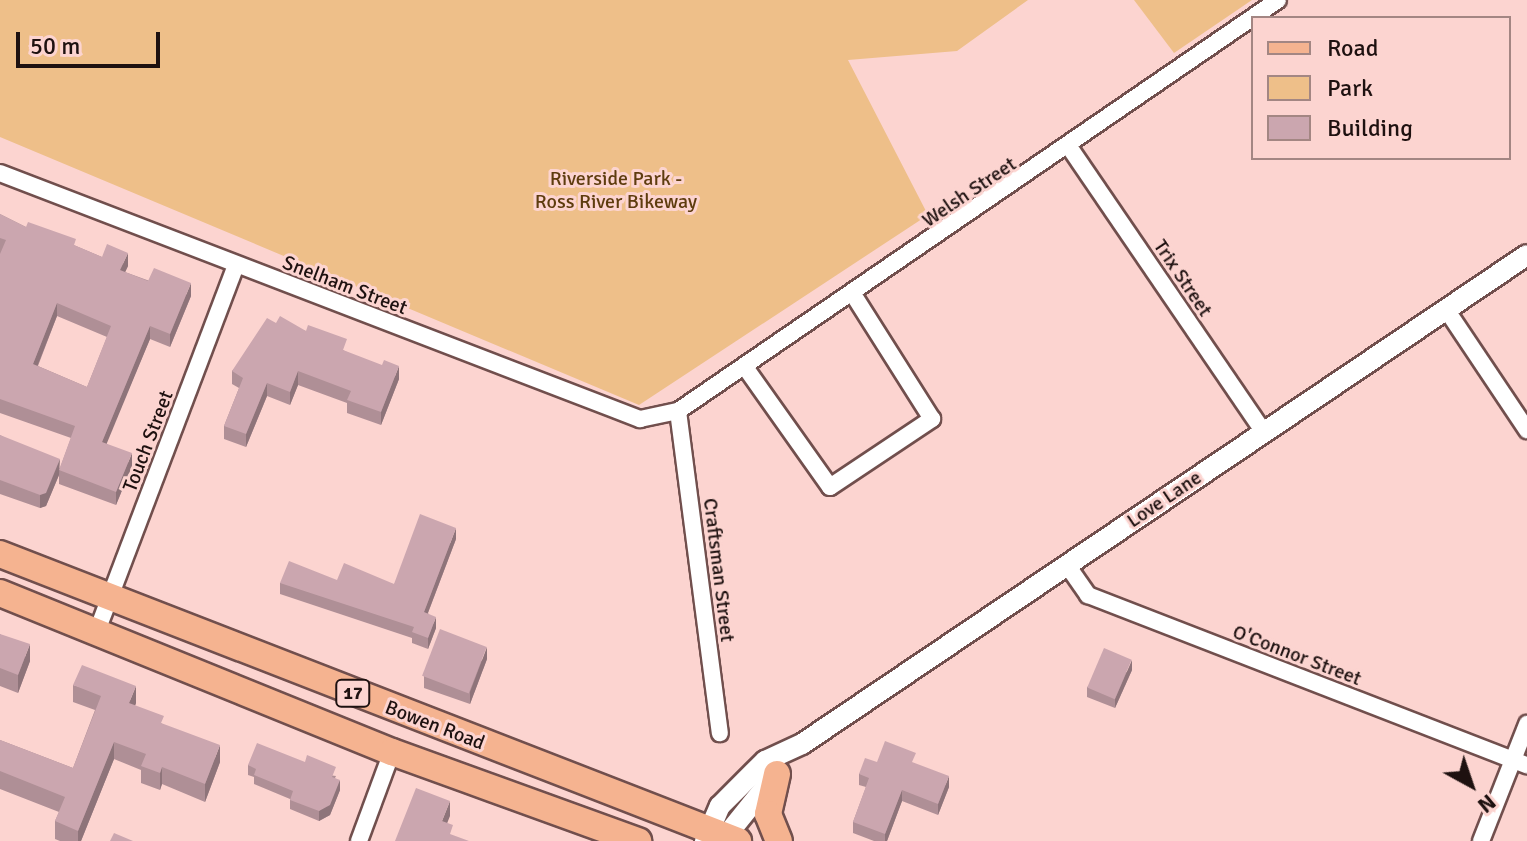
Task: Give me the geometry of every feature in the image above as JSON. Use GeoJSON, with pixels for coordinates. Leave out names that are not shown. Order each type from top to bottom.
{"type":"FeatureCollection","features":[{"type":"Feature","properties":{"kind":"main road","name":"Bowen Road"},"geometry":{"type":"LineString","coordinates":[[0,554],[720,838]]}},
{"type":"Feature","properties":{"kind":"main road","name":"Bowen Road"},"geometry":{"type":"LineString","coordinates":[[0,593],[392,752],[638,841]]}},
{"type":"Feature","properties":{"kind":"main road"},"geometry":{"type":"LineString","coordinates":[[777,774],[768,814],[779,841]]}},
{"type":"Feature","properties":{"kind":"street","name":"Welsh Street"},"geometry":{"type":"LineString","coordinates":[[1256,16],[1278,0]]}},
{"type":"Feature","properties":{"kind":"street","name":"Welsh Street"},"geometry":{"type":"LineString","coordinates":[[678,411],[1070,148],[1251,19]]}},
{"type":"Feature","properties":{"kind":"street","name":"Trix Street"},"geometry":{"type":"LineString","coordinates":[[1070,148],[1263,431]]}},
{"type":"Feature","properties":{"kind":"street","name":"Snelham Street"},"geometry":{"type":"LineString","coordinates":[[0,173],[640,419],[678,411]]}},
{"type":"Feature","properties":{"kind":"street","name":"Love Lane"},"geometry":{"type":"LineString","coordinates":[[720,838],[720,806],[765,761],[802,744],[1527,255]]}},
{"type":"Feature","properties":{"kind":"street","name":"Touch Street"},"geometry":{"type":"LineString","coordinates":[[97,631],[236,265]]}},
{"type":"Feature","properties":{"kind":"street"},"geometry":{"type":"LineString","coordinates":[[745,367],[830,487],[932,419],[853,294]]}},
{"type":"Feature","properties":{"kind":"street"},"geometry":{"type":"LineString","coordinates":[[1446,309],[1527,430]]}},
{"type":"Feature","properties":{"kind":"street","name":"Craftsman Street"},"geometry":{"type":"LineString","coordinates":[[678,411],[720,733]]}},
{"type":"Feature","properties":{"kind":"street","name":"O'Connor Street"},"geometry":{"type":"LineString","coordinates":[[1067,565],[1088,595],[1520,762]]}},
{"type":"Feature","properties":{"kind":"street"},"geometry":{"type":"LineString","coordinates":[[1481,841],[1520,762],[1527,724]]}},
{"type":"Feature","properties":{"kind":"street","name":"Love Lane"},"geometry":{"type":"LineString","coordinates":[[720,838],[802,744]]}},
{"type":"Feature","properties":{"kind":"street"},"geometry":{"type":"LineString","coordinates":[[359,841],[392,752]]}},
{"type":"Feature","properties":{"kind":"green space","name":"Riverside Park - Ross River Bikeway"},"geometry":{"type":"Polygon","coordinates":[[[0,0],[1028,0],[957,51],[848,60],[928,215],[639,405],[0,137],[0,0]]]}},
{"type":"Feature","properties":{"kind":"green space"},"geometry":{"type":"Polygon","coordinates":[[[1134,0],[1252,0],[1174,53],[1134,0]]]}},
{"type":"Feature","properties":{"kind":"building"},"geometry":{"type":"Polygon","coordinates":[[[0,214],[26,227],[28,222],[76,239],[74,245],[102,257],[107,244],[128,253],[120,270],[148,281],[154,268],[191,283],[170,334],[150,326],[102,442],[132,453],[116,492],[59,470],[75,426],[0,399],[0,254],[6,240],[0,238],[0,214]],[[57,303],[33,364],[87,387],[111,326],[57,303]]]}},
{"type":"Feature","properties":{"kind":"building"},"geometry":{"type":"Polygon","coordinates":[[[280,316],[306,331],[308,325],[347,339],[343,350],[382,365],[384,360],[399,366],[381,412],[347,400],[351,391],[298,371],[290,392],[267,383],[246,434],[224,426],[243,378],[232,371],[267,318],[276,323],[280,316]]]}},
{"type":"Feature","properties":{"kind":"building"},"geometry":{"type":"Polygon","coordinates":[[[0,435],[60,459],[46,493],[40,495],[0,480],[0,435]]]}},
{"type":"Feature","properties":{"kind":"building"},"geometry":{"type":"Polygon","coordinates":[[[420,514],[456,528],[424,612],[436,617],[428,638],[412,632],[414,627],[280,583],[289,561],[337,580],[344,563],[394,584],[420,514]]]}},
{"type":"Feature","properties":{"kind":"building"},"geometry":{"type":"Polygon","coordinates":[[[440,629],[487,647],[469,694],[422,676],[440,629]]]}},
{"type":"Feature","properties":{"kind":"building"},"geometry":{"type":"Polygon","coordinates":[[[0,634],[30,644],[18,675],[0,668],[0,634]]]}},
{"type":"Feature","properties":{"kind":"building"},"geometry":{"type":"Polygon","coordinates":[[[1104,648],[1132,660],[1115,699],[1087,688],[1104,648]]]}},
{"type":"Feature","properties":{"kind":"building"},"geometry":{"type":"Polygon","coordinates":[[[82,665],[136,686],[129,703],[164,716],[161,723],[220,745],[205,784],[162,767],[160,773],[141,766],[146,754],[114,742],[78,831],[55,821],[65,797],[0,771],[0,740],[73,768],[101,696],[73,685],[82,665]]]}},
{"type":"Feature","properties":{"kind":"building"},"geometry":{"type":"Polygon","coordinates":[[[885,741],[916,753],[912,762],[949,776],[938,804],[902,790],[885,834],[853,822],[869,778],[859,774],[865,758],[877,762],[885,741]]]}},
{"type":"Feature","properties":{"kind":"building"},"geometry":{"type":"Polygon","coordinates":[[[257,743],[305,762],[307,755],[336,767],[332,777],[340,780],[330,805],[319,811],[290,800],[293,791],[254,775],[256,769],[248,765],[257,743]]]}},
{"type":"Feature","properties":{"kind":"building"},"geometry":{"type":"Polygon","coordinates":[[[416,788],[450,801],[442,821],[453,825],[450,834],[469,841],[395,841],[416,788]]]}},
{"type":"Feature","properties":{"kind":"building"},"geometry":{"type":"Polygon","coordinates":[[[114,833],[133,841],[110,841],[114,833]]]}}]}
